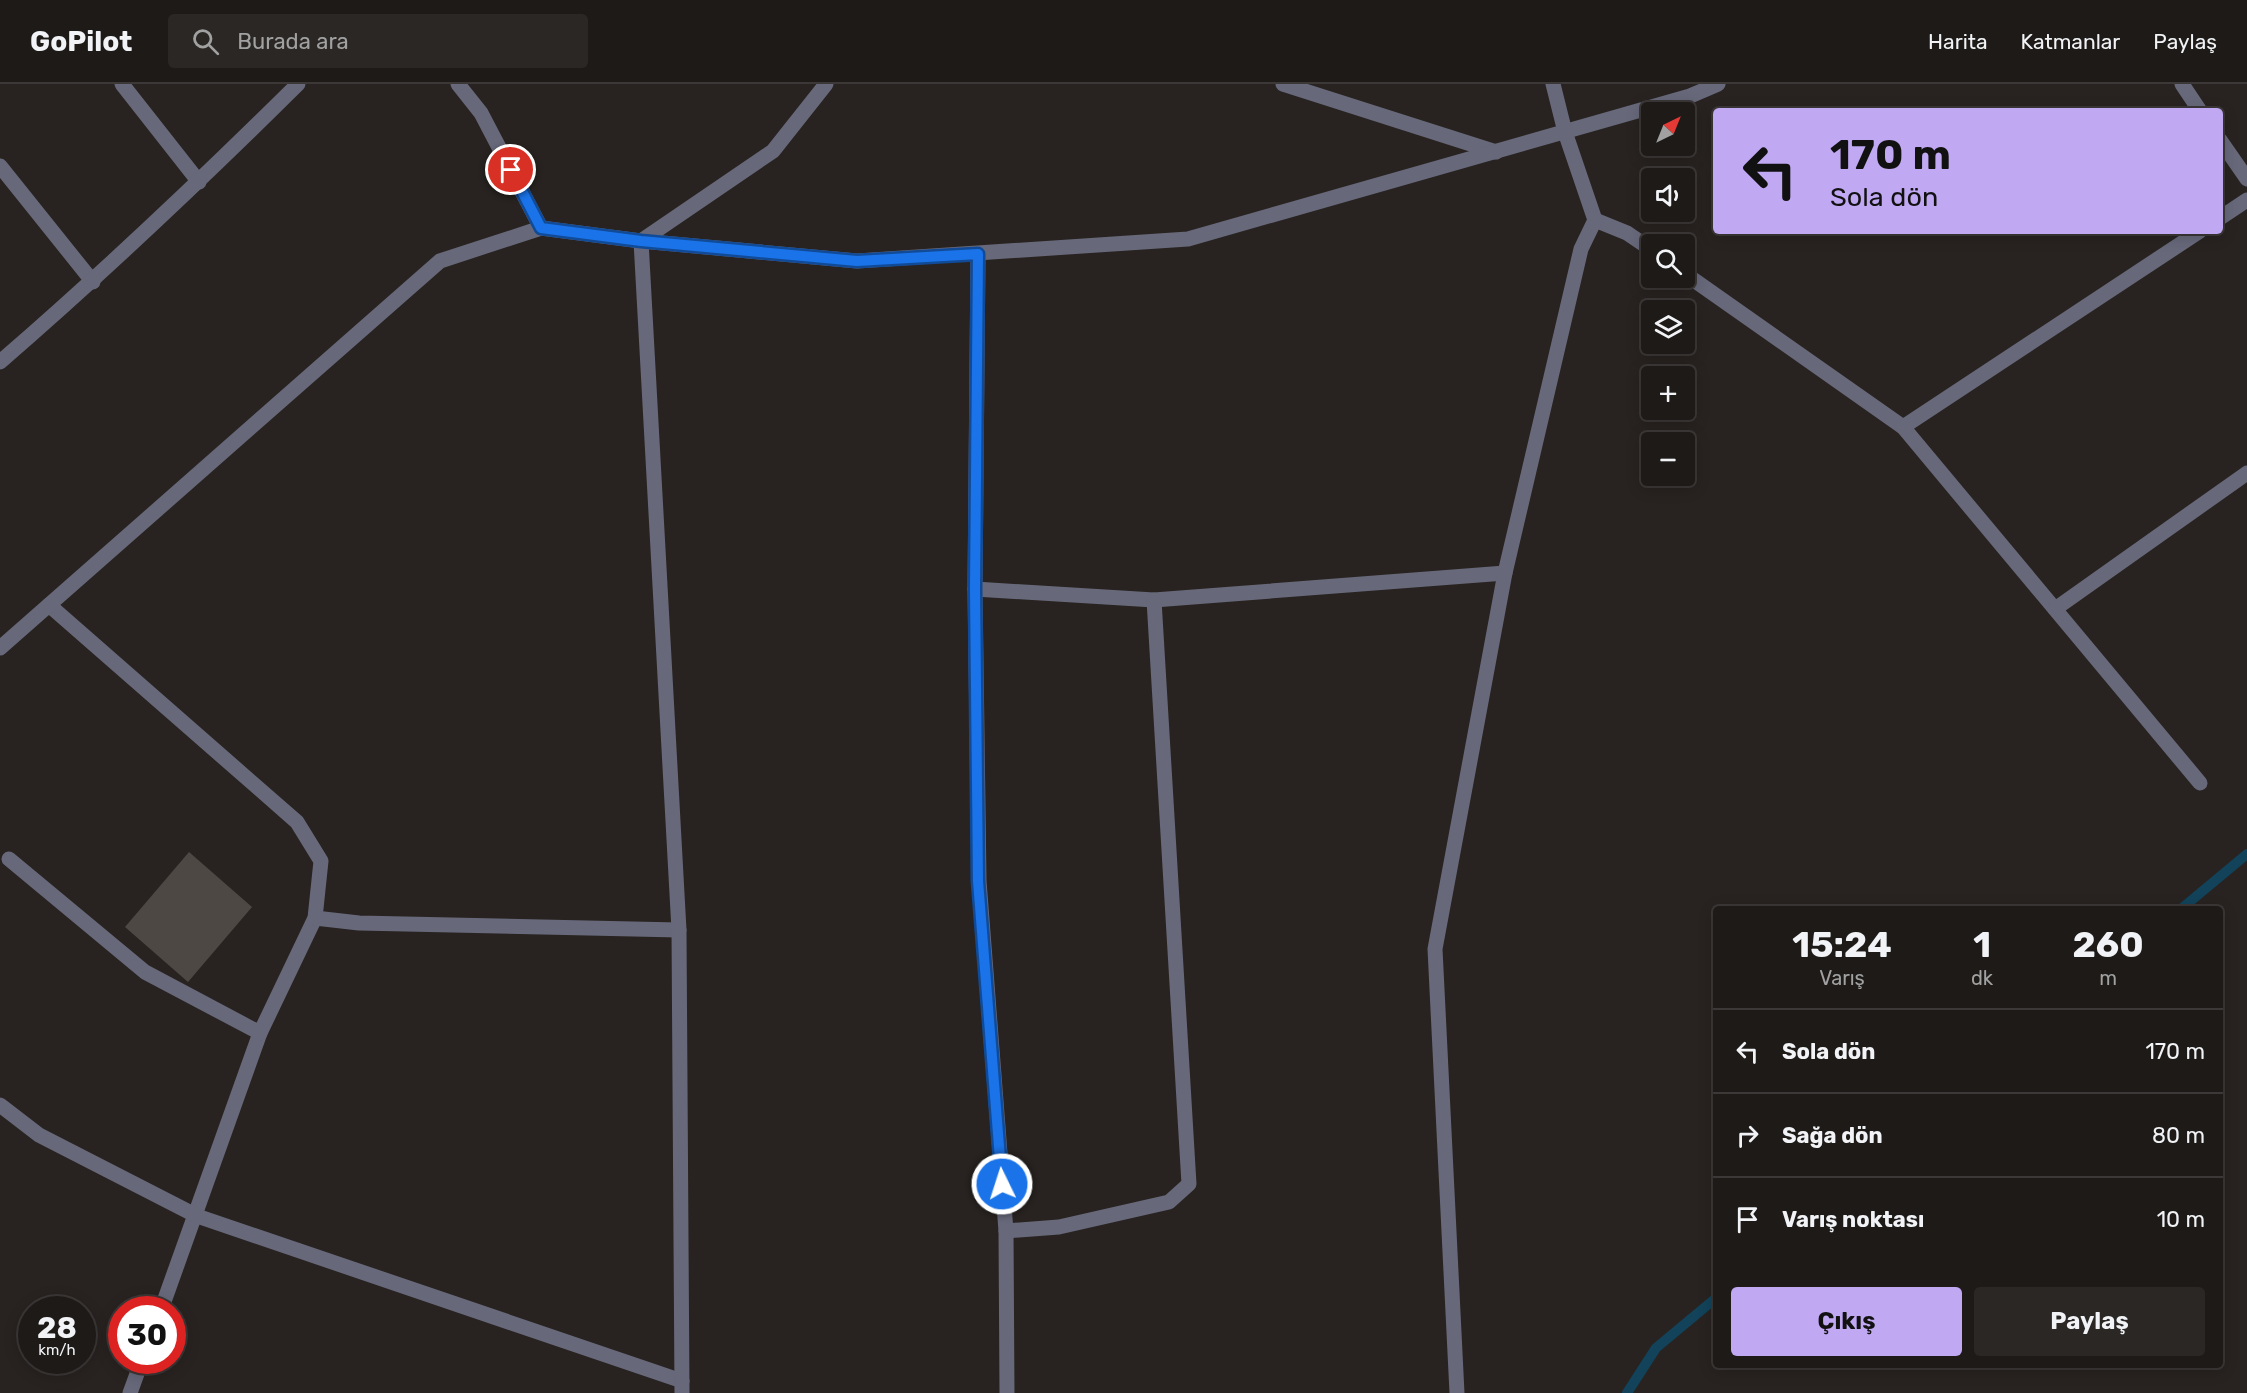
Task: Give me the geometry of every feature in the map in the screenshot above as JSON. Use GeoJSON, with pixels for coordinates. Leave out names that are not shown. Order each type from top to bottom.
{"type":"FeatureCollection","features":[{"type":"Feature","properties":{"kind":"street"},"geometry":{"type":"LineString","coordinates":[[122,84],[199,183]]}},
{"type":"Feature","properties":{"kind":"street"},"geometry":{"type":"LineString","coordinates":[[0,362],[93,282],[199,183],[298,84]]}},
{"type":"Feature","properties":{"kind":"street"},"geometry":{"type":"LineString","coordinates":[[459,84],[481,113],[541,228]]}},
{"type":"Feature","properties":{"kind":"street"},"geometry":{"type":"LineString","coordinates":[[641,241],[772,151],[826,84]]}},
{"type":"Feature","properties":{"kind":"street"},"geometry":{"type":"LineString","coordinates":[[1284,84],[1496,152]]}},
{"type":"Feature","properties":{"kind":"street"},"geometry":{"type":"LineString","coordinates":[[1457,1393],[1435,949],[1505,573],[1581,249],[1595,220],[1565,132],[1552,84]]}},
{"type":"Feature","properties":{"kind":"street"},"geometry":{"type":"LineString","coordinates":[[0,648],[440,261],[541,228],[641,241],[857,261],[1188,239],[1690,96],[1718,84]]}},
{"type":"Feature","properties":{"kind":"street"},"geometry":{"type":"LineString","coordinates":[[2182,84],[2198,108]]}},
{"type":"Feature","properties":{"kind":"street"},"geometry":{"type":"LineString","coordinates":[[2223,144],[2247,179]]}},
{"type":"Feature","properties":{"kind":"street"},"geometry":{"type":"LineString","coordinates":[[0,166],[93,282]]}},
{"type":"Feature","properties":{"kind":"street"},"geometry":{"type":"LineString","coordinates":[[2223,216],[2247,200]]}},
{"type":"Feature","properties":{"kind":"street"},"geometry":{"type":"LineString","coordinates":[[1595,220],[1627,233],[1641,243]]}},
{"type":"Feature","properties":{"kind":"street"},"geometry":{"type":"LineString","coordinates":[[1903,427],[2195,234]]}},
{"type":"Feature","properties":{"kind":"street"},"geometry":{"type":"LineString","coordinates":[[0,1105],[39,1135],[196,1216],[682,1387],[679,930],[641,241]]}},
{"type":"Feature","properties":{"kind":"street"},"geometry":{"type":"LineString","coordinates":[[978,254],[975,589],[978,881],[1006,1231],[1007,1393]]}},
{"type":"Feature","properties":{"kind":"street"},"geometry":{"type":"LineString","coordinates":[[1695,281],[1903,427],[2200,783]]}},
{"type":"Feature","properties":{"kind":"street"},"geometry":{"type":"LineString","coordinates":[[2055,609],[2247,473]]}},
{"type":"Feature","properties":{"kind":"street"},"geometry":{"type":"LineString","coordinates":[[975,589],[1154,600],[1505,573]]}},
{"type":"Feature","properties":{"kind":"street"},"geometry":{"type":"LineString","coordinates":[[1006,1231],[1059,1227],[1169,1202],[1189,1184],[1154,600]]}},
{"type":"Feature","properties":{"kind":"street"},"geometry":{"type":"LineString","coordinates":[[49,605],[297,822],[321,861],[315,918],[260,1034],[166,1296]]}},
{"type":"Feature","properties":{"kind":"street"},"geometry":{"type":"LineString","coordinates":[[9,859],[145,972],[260,1034]]}},
{"type":"Feature","properties":{"kind":"street"},"geometry":{"type":"LineString","coordinates":[[315,918],[359,923],[679,930]]}},
{"type":"Feature","properties":{"kind":"street"},"geometry":{"type":"LineString","coordinates":[[130,1393],[137,1374]]}},
{"type":"Feature","properties":{"kind":"building"},"geometry":{"type":"Polygon","coordinates":[[[189,852],[252,907],[188,982],[125,927],[189,852]]]}},
{"type":"Feature","properties":{"kind":"waterway"},"geometry":{"type":"LineString","coordinates":[[2185,906],[2247,854]]}},
{"type":"Feature","properties":{"kind":"waterway"},"geometry":{"type":"LineString","coordinates":[[1627,1393],[1656,1348],[1713,1300]]}},
{"type":"Feature","properties":{"kind":"route"},"geometry":{"type":"LineString","coordinates":[[511,170],[541,228],[641,241],[857,261],[978,254],[975,589],[978,881],[1002,1184]]}}]}
